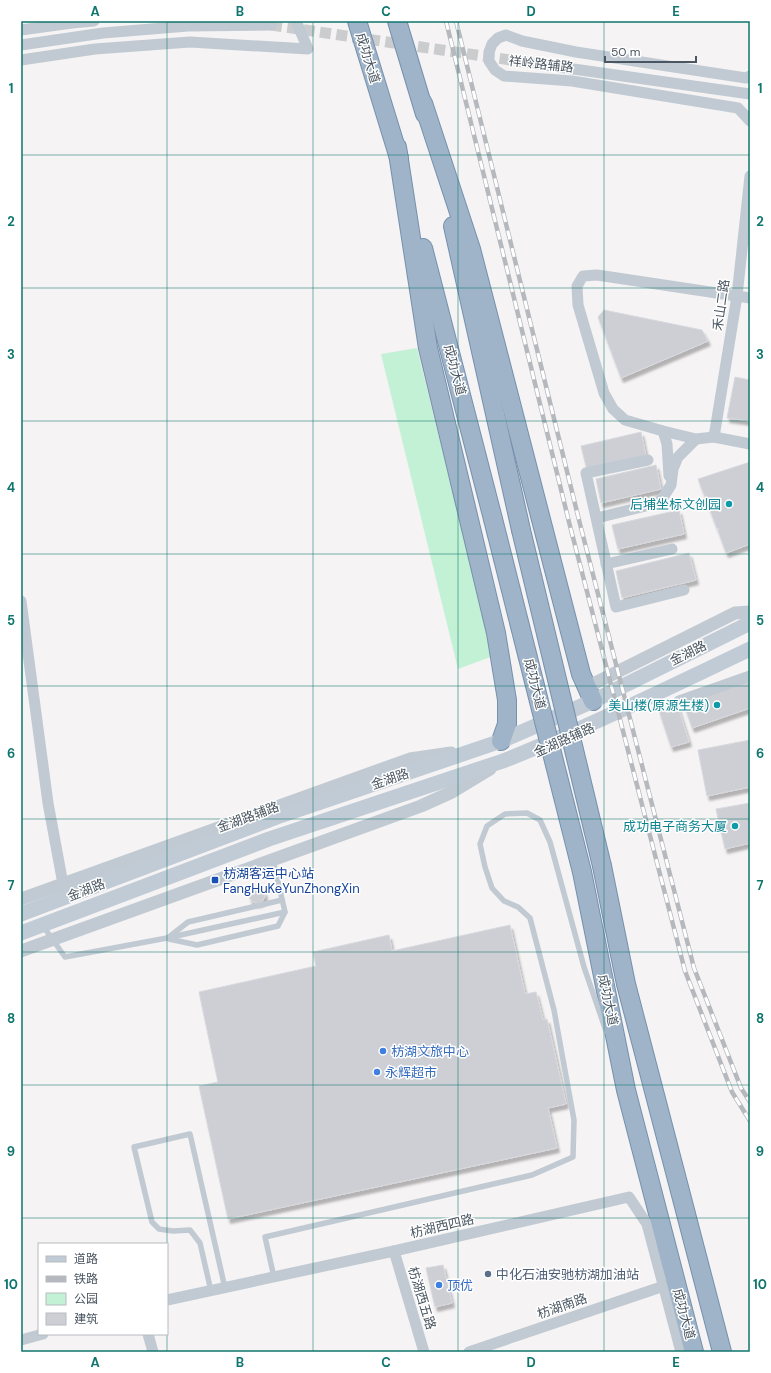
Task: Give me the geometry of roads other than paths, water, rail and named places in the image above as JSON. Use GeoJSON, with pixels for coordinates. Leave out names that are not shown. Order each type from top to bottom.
{"type":"FeatureCollection","features":[{"type":"Feature","properties":{"kind":"highway","name":"成功大道"},"geometry":{"type":"LineString","coordinates":[[357,21],[396,147],[493,518],[582,872],[626,1090],[694,1352]]}},
{"type":"Feature","properties":{"kind":"highway","name":"成功大道"},"geometry":{"type":"LineString","coordinates":[[397,21],[422,103],[457,242],[521,530],[602,866],[626,984],[722,1352]]}},
{"type":"Feature","properties":{"kind":"highway"},"geometry":{"type":"LineString","coordinates":[[403,21],[406,47]]}},
{"type":"Feature","properties":{"kind":"highway"},"geometry":{"type":"LineString","coordinates":[[422,103],[471,249],[582,674],[590,694]]}},
{"type":"Feature","properties":{"kind":"highway"},"geometry":{"type":"LineString","coordinates":[[396,147],[428,348],[496,632],[507,700],[507,724],[501,741]]}},
{"type":"Feature","properties":{"kind":"main road","name":"金湖路"},"geometry":{"type":"LineString","coordinates":[[21,914],[277,817],[501,741],[590,694],[750,623]]}},
{"type":"Feature","properties":{"kind":"main road","name":"金湖路"},"geometry":{"type":"LineString","coordinates":[[21,933],[269,839],[503,761],[615,713],[750,649]]}},
{"type":"Feature","properties":{"kind":"street"},"geometry":{"type":"LineString","coordinates":[[21,30],[94,21]]}},
{"type":"Feature","properties":{"kind":"street"},"geometry":{"type":"LineString","coordinates":[[21,60],[95,49],[190,42],[308,49],[296,21]]}},
{"type":"Feature","properties":{"kind":"street"},"geometry":{"type":"LineString","coordinates":[[21,45],[103,33],[188,26],[271,25]]}},
{"type":"Feature","properties":{"kind":"street","name":"祥岭路辅路"},"geometry":{"type":"LineString","coordinates":[[750,76],[746,78],[576,52],[522,41],[506,35],[498,38],[492,44],[489,52],[490,61],[495,70],[504,76],[572,81],[738,108],[750,121]]}},
{"type":"Feature","properties":{"kind":"street"},"geometry":{"type":"LineString","coordinates":[[524,62],[750,94]]}},
{"type":"Feature","properties":{"kind":"street","name":"禾山二路"},"geometry":{"type":"LineString","coordinates":[[714,437],[737,296],[750,176]]}},
{"type":"Feature","properties":{"kind":"street"},"geometry":{"type":"LineString","coordinates":[[750,298],[598,275],[583,276],[577,286],[578,305],[604,393],[613,409],[625,420],[696,439],[714,437],[750,444]]}},
{"type":"Feature","properties":{"kind":"street"},"geometry":{"type":"LineString","coordinates":[[663,431],[667,444],[670,484]]}},
{"type":"Feature","properties":{"kind":"street"},"geometry":{"type":"LineString","coordinates":[[597,518],[658,503],[664,496],[670,484],[673,469],[678,457],[696,439]]}},
{"type":"Feature","properties":{"kind":"street"},"geometry":{"type":"LineString","coordinates":[[648,460],[586,474],[616,607],[684,590]]}},
{"type":"Feature","properties":{"kind":"street"},"geometry":{"type":"LineString","coordinates":[[606,564],[672,549]]}},
{"type":"Feature","properties":{"kind":"street"},"geometry":{"type":"LineString","coordinates":[[21,601],[48,803],[63,884]]}},
{"type":"Feature","properties":{"kind":"street"},"geometry":{"type":"LineString","coordinates":[[590,694],[735,613],[750,612]]}},
{"type":"Feature","properties":{"kind":"street"},"geometry":{"type":"LineString","coordinates":[[679,701],[750,676]]}},
{"type":"Feature","properties":{"kind":"street","name":"金湖路辅路"},"geometry":{"type":"LineString","coordinates":[[21,899],[410,759],[478,749]]}},
{"type":"Feature","properties":{"kind":"street"},"geometry":{"type":"LineString","coordinates":[[21,950],[421,806],[452,792],[503,761]]}},
{"type":"Feature","properties":{"kind":"street"},"geometry":{"type":"LineString","coordinates":[[269,839],[273,859]]}},
{"type":"Feature","properties":{"kind":"street","name":"枋湖西四路"},"geometry":{"type":"LineString","coordinates":[[168,1300],[394,1251],[629,1197],[647,1224],[664,1286]]}},
{"type":"Feature","properties":{"kind":"street","name":"枋湖西五路"},"geometry":{"type":"LineString","coordinates":[[394,1251],[424,1352]]}},
{"type":"Feature","properties":{"kind":"street"},"geometry":{"type":"LineString","coordinates":[[664,1286],[681,1352]]}},
{"type":"Feature","properties":{"kind":"street","name":"枋湖南路"},"geometry":{"type":"LineString","coordinates":[[469,1352],[664,1286]]}},
{"type":"Feature","properties":{"kind":"street"},"geometry":{"type":"LineString","coordinates":[[21,1340],[39,1335]]}},
{"type":"Feature","properties":{"kind":"street"},"geometry":{"type":"LineString","coordinates":[[148,1335],[153,1352]]}},
{"type":"Feature","properties":{"kind":"lane"},"geometry":{"type":"LineString","coordinates":[[274,1277],[265,1237],[532,1175],[573,1157],[574,1120],[554,1010],[530,918],[518,908],[504,901],[492,888],[485,867],[480,844],[487,826],[505,814],[527,813],[540,820],[550,842],[584,967],[626,1090]]}},
{"type":"Feature","properties":{"kind":"lane"},"geometry":{"type":"LineString","coordinates":[[167,938],[197,945],[278,926],[285,912],[273,859]]}},
{"type":"Feature","properties":{"kind":"lane"},"geometry":{"type":"LineString","coordinates":[[167,938],[188,922],[282,900]]}},
{"type":"Feature","properties":{"kind":"lane"},"geometry":{"type":"LineString","coordinates":[[42,925],[65,957],[167,938],[285,912]]}},
{"type":"Feature","properties":{"kind":"lane"},"geometry":{"type":"LineString","coordinates":[[211,1291],[200,1243],[190,1230],[173,1231],[159,1229],[152,1222],[134,1147],[190,1134],[225,1288]]}},
{"type":"Feature","properties":{"kind":"tunnel"},"geometry":{"type":"LineString","coordinates":[[271,25],[524,62]]}},
{"type":"Feature","properties":{"kind":"railway"},"geometry":{"type":"LineString","coordinates":[[446,21],[569,522],[685,971],[732,1092],[750,1121]]}},
{"type":"Feature","properties":{"kind":"railway"},"geometry":{"type":"LineString","coordinates":[[456,21],[579,520],[694,968],[741,1088],[750,1102]]}},
{"type":"Feature","properties":{"kind":"place","name":"后埔坐标文创园"},"geometry":{"type":"Point","coordinates":[729,504]}},
{"type":"Feature","properties":{"kind":"place","name":"美山楼(原源生楼)"},"geometry":{"type":"Point","coordinates":[717,705]}},
{"type":"Feature","properties":{"kind":"place","name":"成功电子商务大厦"},"geometry":{"type":"Point","coordinates":[735,826]}},
{"type":"Feature","properties":{"kind":"place","name":"枋湖客运中心站 FangHuKeYunZhongXin"},"geometry":{"type":"Point","coordinates":[215,880]}},
{"type":"Feature","properties":{"kind":"place","name":"枋湖文旅中心"},"geometry":{"type":"Point","coordinates":[383,1051]}},
{"type":"Feature","properties":{"kind":"place","name":"永辉超市"},"geometry":{"type":"Point","coordinates":[377,1072]}},
{"type":"Feature","properties":{"kind":"place","name":"中化石油安驰枋湖加油站"},"geometry":{"type":"Point","coordinates":[488,1274]}},
{"type":"Feature","properties":{"kind":"place","name":"顶优"},"geometry":{"type":"Point","coordinates":[439,1285]}}]}
